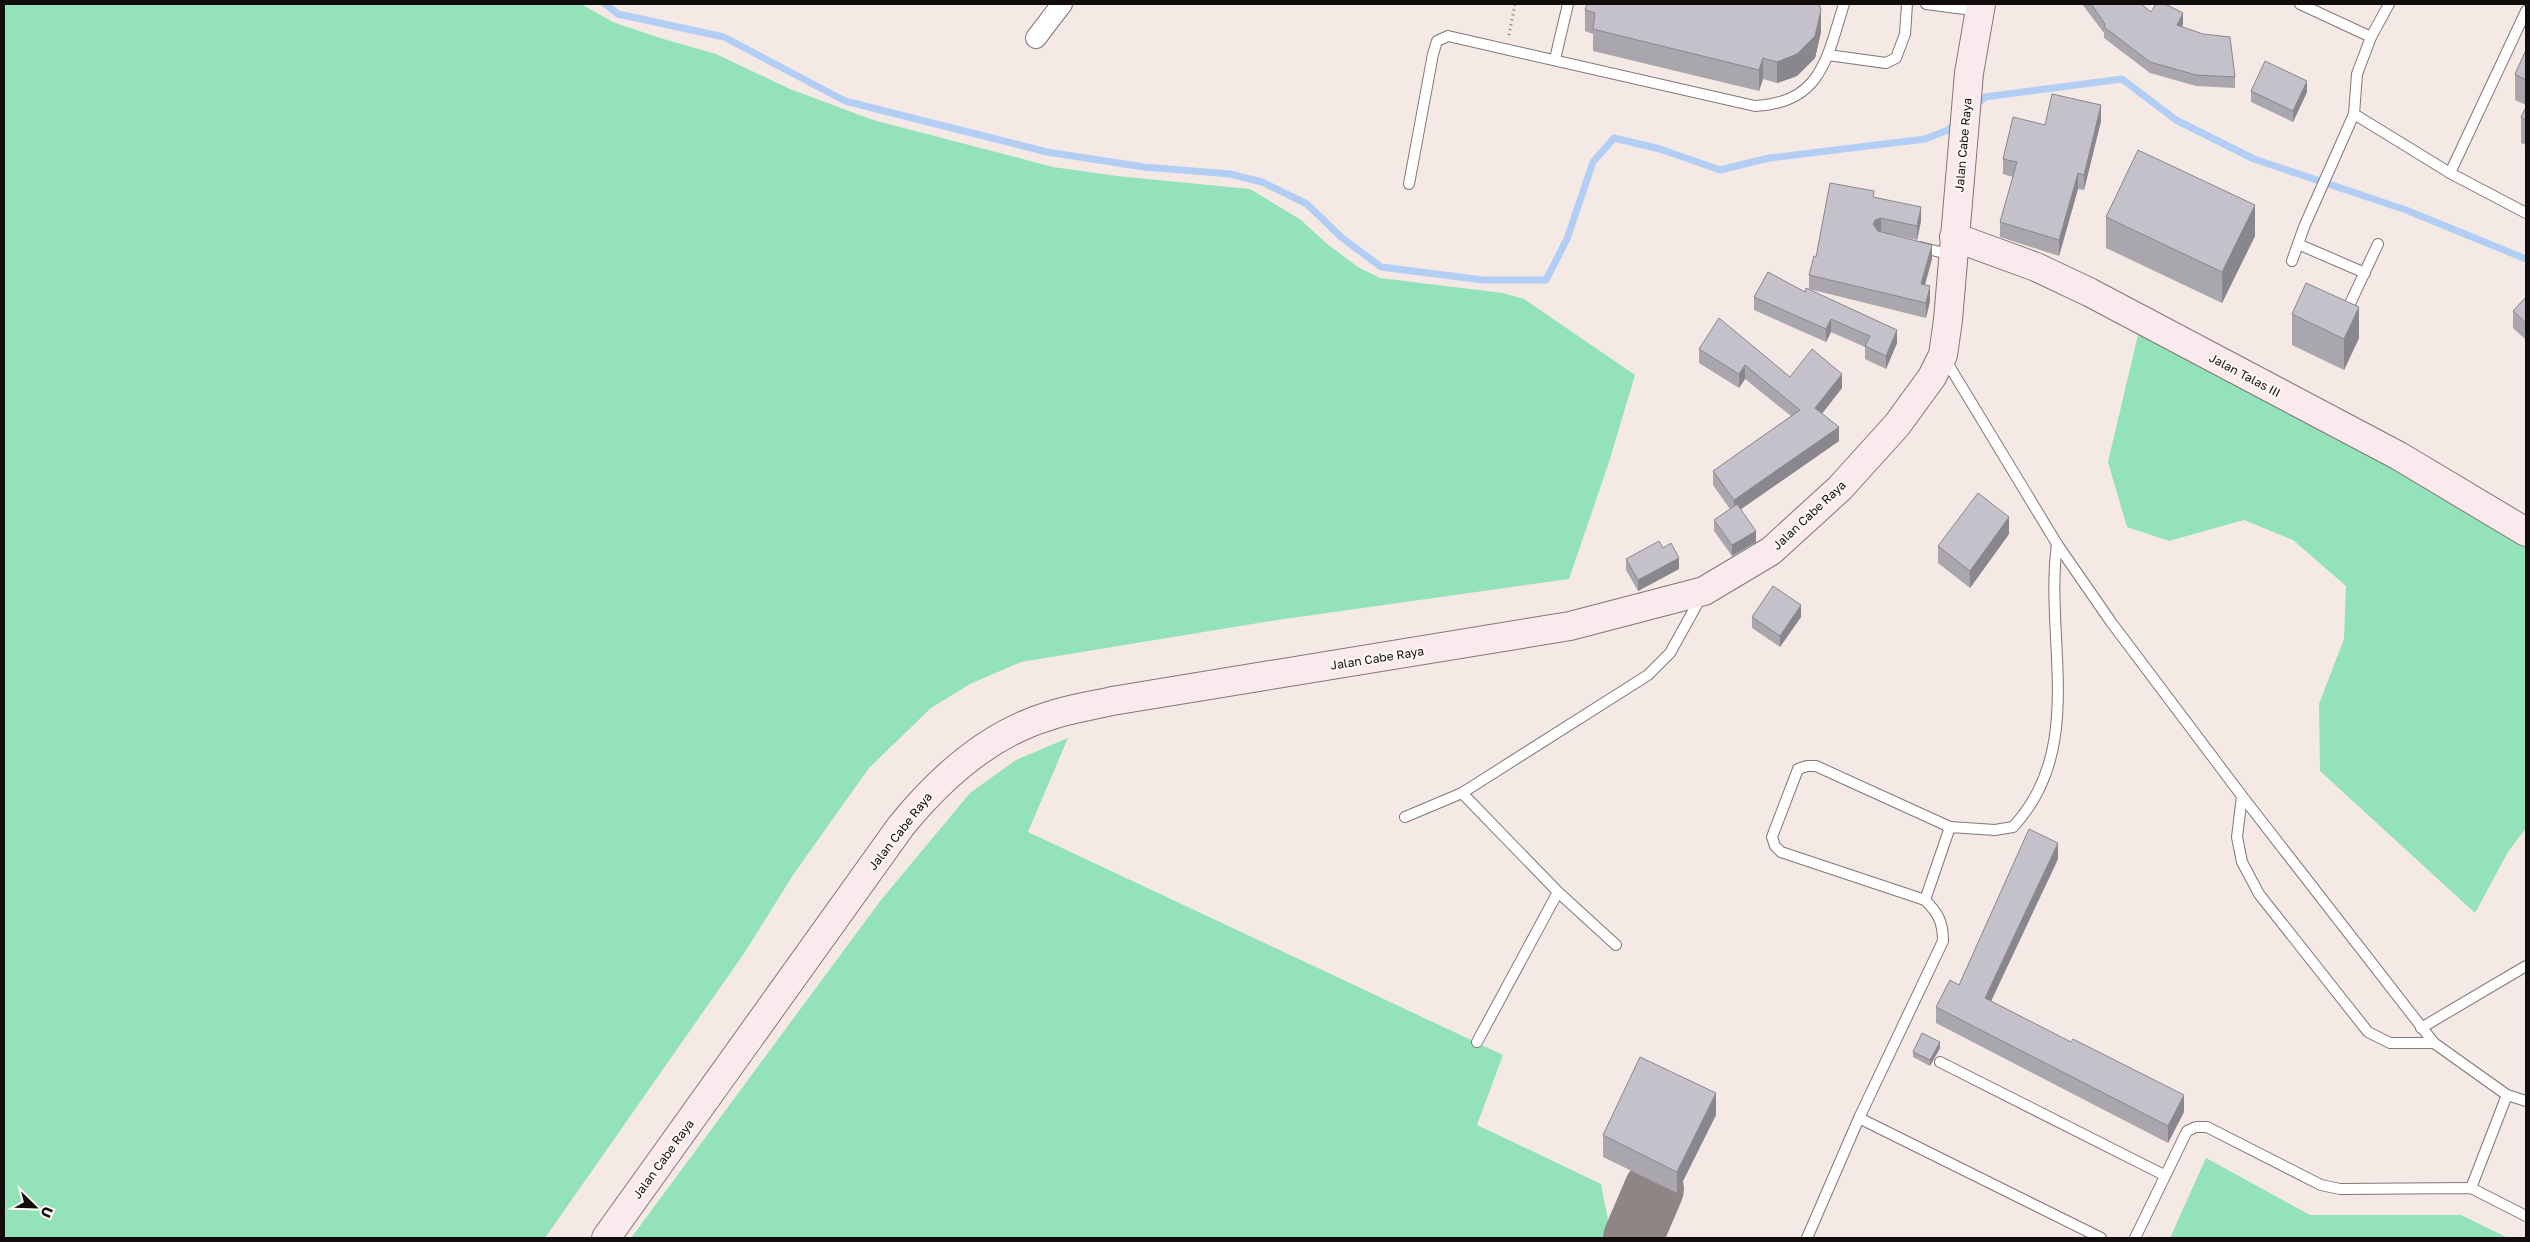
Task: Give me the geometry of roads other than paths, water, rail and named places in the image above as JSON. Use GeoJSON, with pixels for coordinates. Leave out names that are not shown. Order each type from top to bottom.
{"type":"FeatureCollection","features":[{"type":"Feature","properties":{"kind":"main road","name":"Jalan Cabe Raya"},"geometry":{"type":"LineString","coordinates":[[606,1238],[901,826],[928,793],[953,769],[996,739],[1048,716],[1112,702],[1570,626],[1704,591],[1771,551],[1840,488],[1897,424],[1932,377],[1943,355],[1948,320],[1969,73],[1980,7]]}},
{"type":"Feature","properties":{"kind":"main road","name":"Jalan Talas III"},"geometry":{"type":"LineString","coordinates":[[1953,246],[2036,267],[2090,292],[2400,456],[2526,532]]}},
{"type":"Feature","properties":{"kind":"street"},"geometry":{"type":"LineString","coordinates":[[1036,38],[1062,4]]}},
{"type":"Feature","properties":{"kind":"lane"},"geometry":{"type":"LineString","coordinates":[[1555,59],[1568,4]]}},
{"type":"Feature","properties":{"kind":"lane"},"geometry":{"type":"LineString","coordinates":[[1409,184],[1437,41],[1448,36],[1756,106],[1776,105],[1798,97],[1815,80],[1828,55],[1844,4]]}},
{"type":"Feature","properties":{"kind":"lane"},"geometry":{"type":"LineString","coordinates":[[1828,55],[1886,63],[1896,58],[1905,34],[1907,4]]}},
{"type":"Feature","properties":{"kind":"lane"},"geometry":{"type":"LineString","coordinates":[[1926,4],[1980,7]]}},
{"type":"Feature","properties":{"kind":"lane"},"geometry":{"type":"LineString","coordinates":[[2300,4],[2371,37]]}},
{"type":"Feature","properties":{"kind":"lane"},"geometry":{"type":"LineString","coordinates":[[2292,261],[2304,227],[2354,114],[2357,74],[2371,37],[2388,4]]}},
{"type":"Feature","properties":{"kind":"lane"},"geometry":{"type":"LineString","coordinates":[[2450,173],[2526,11]]}},
{"type":"Feature","properties":{"kind":"lane"},"geometry":{"type":"LineString","coordinates":[[2354,114],[2450,173],[2526,213]]}},
{"type":"Feature","properties":{"kind":"lane"},"geometry":{"type":"LineString","coordinates":[[2298,244],[2365,272]]}},
{"type":"Feature","properties":{"kind":"lane"},"geometry":{"type":"LineString","coordinates":[[2347,310],[2378,244]]}},
{"type":"Feature","properties":{"kind":"lane"},"geometry":{"type":"LineString","coordinates":[[1906,245],[1953,246]]}},
{"type":"Feature","properties":{"kind":"lane"},"geometry":{"type":"LineString","coordinates":[[1943,355],[2057,544],[2111,622],[2242,796],[2422,1028],[2434,1043],[2508,1095],[2526,1102]]}},
{"type":"Feature","properties":{"kind":"lane"},"geometry":{"type":"LineString","coordinates":[[1806,1238],[1859,1118],[1943,941],[1943,928],[1939,914],[1925,900],[1781,852],[1775,846],[1772,837],[1798,769],[1807,766],[1816,766],[1950,827],[1995,830],[2013,827],[2035,799],[2045,773],[2056,730],[2060,687],[2052,575],[2057,544]]}},
{"type":"Feature","properties":{"kind":"lane"},"geometry":{"type":"LineString","coordinates":[[1405,817],[1462,793],[1648,675],[1670,653],[1704,591]]}},
{"type":"Feature","properties":{"kind":"lane"},"geometry":{"type":"LineString","coordinates":[[1462,793],[1558,892],[1616,945]]}},
{"type":"Feature","properties":{"kind":"lane"},"geometry":{"type":"LineString","coordinates":[[2242,796],[2237,837],[2242,862],[2265,902],[2368,1032],[2390,1043],[2434,1043]]}},
{"type":"Feature","properties":{"kind":"lane"},"geometry":{"type":"LineString","coordinates":[[1925,900],[1950,827]]}},
{"type":"Feature","properties":{"kind":"lane"},"geometry":{"type":"LineString","coordinates":[[1477,1042],[1558,892]]}},
{"type":"Feature","properties":{"kind":"lane"},"geometry":{"type":"LineString","coordinates":[[2422,1028],[2526,966]]}},
{"type":"Feature","properties":{"kind":"lane"},"geometry":{"type":"LineString","coordinates":[[1940,1062],[2164,1175]]}},
{"type":"Feature","properties":{"kind":"lane"},"geometry":{"type":"LineString","coordinates":[[2471,1188],[2508,1095]]}},
{"type":"Feature","properties":{"kind":"lane"},"geometry":{"type":"LineString","coordinates":[[1859,1118],[2101,1238]]}},
{"type":"Feature","properties":{"kind":"lane"},"geometry":{"type":"LineString","coordinates":[[2135,1238],[2187,1131],[2196,1127],[2207,1127],[2321,1185],[2340,1189],[2471,1188],[2526,1216]]}},
{"type":"Feature","properties":{"kind":"waterway"},"geometry":{"type":"LineString","coordinates":[[605,4],[618,14],[724,37],[845,101],[1047,152],[1144,167],[1230,174],[1262,182],[1307,204],[1341,237],[1381,267],[1483,280],[1546,280],[1567,239],[1593,162],[1614,138],[1660,149],[1720,170],[1769,158],[1925,139],[1948,130],[1956,123]]}},
{"type":"Feature","properties":{"kind":"waterway"},"geometry":{"type":"LineString","coordinates":[[1974,107],[1985,97],[2122,79],[2176,120],[2254,159],[2406,210],[2526,259]]}}]}
